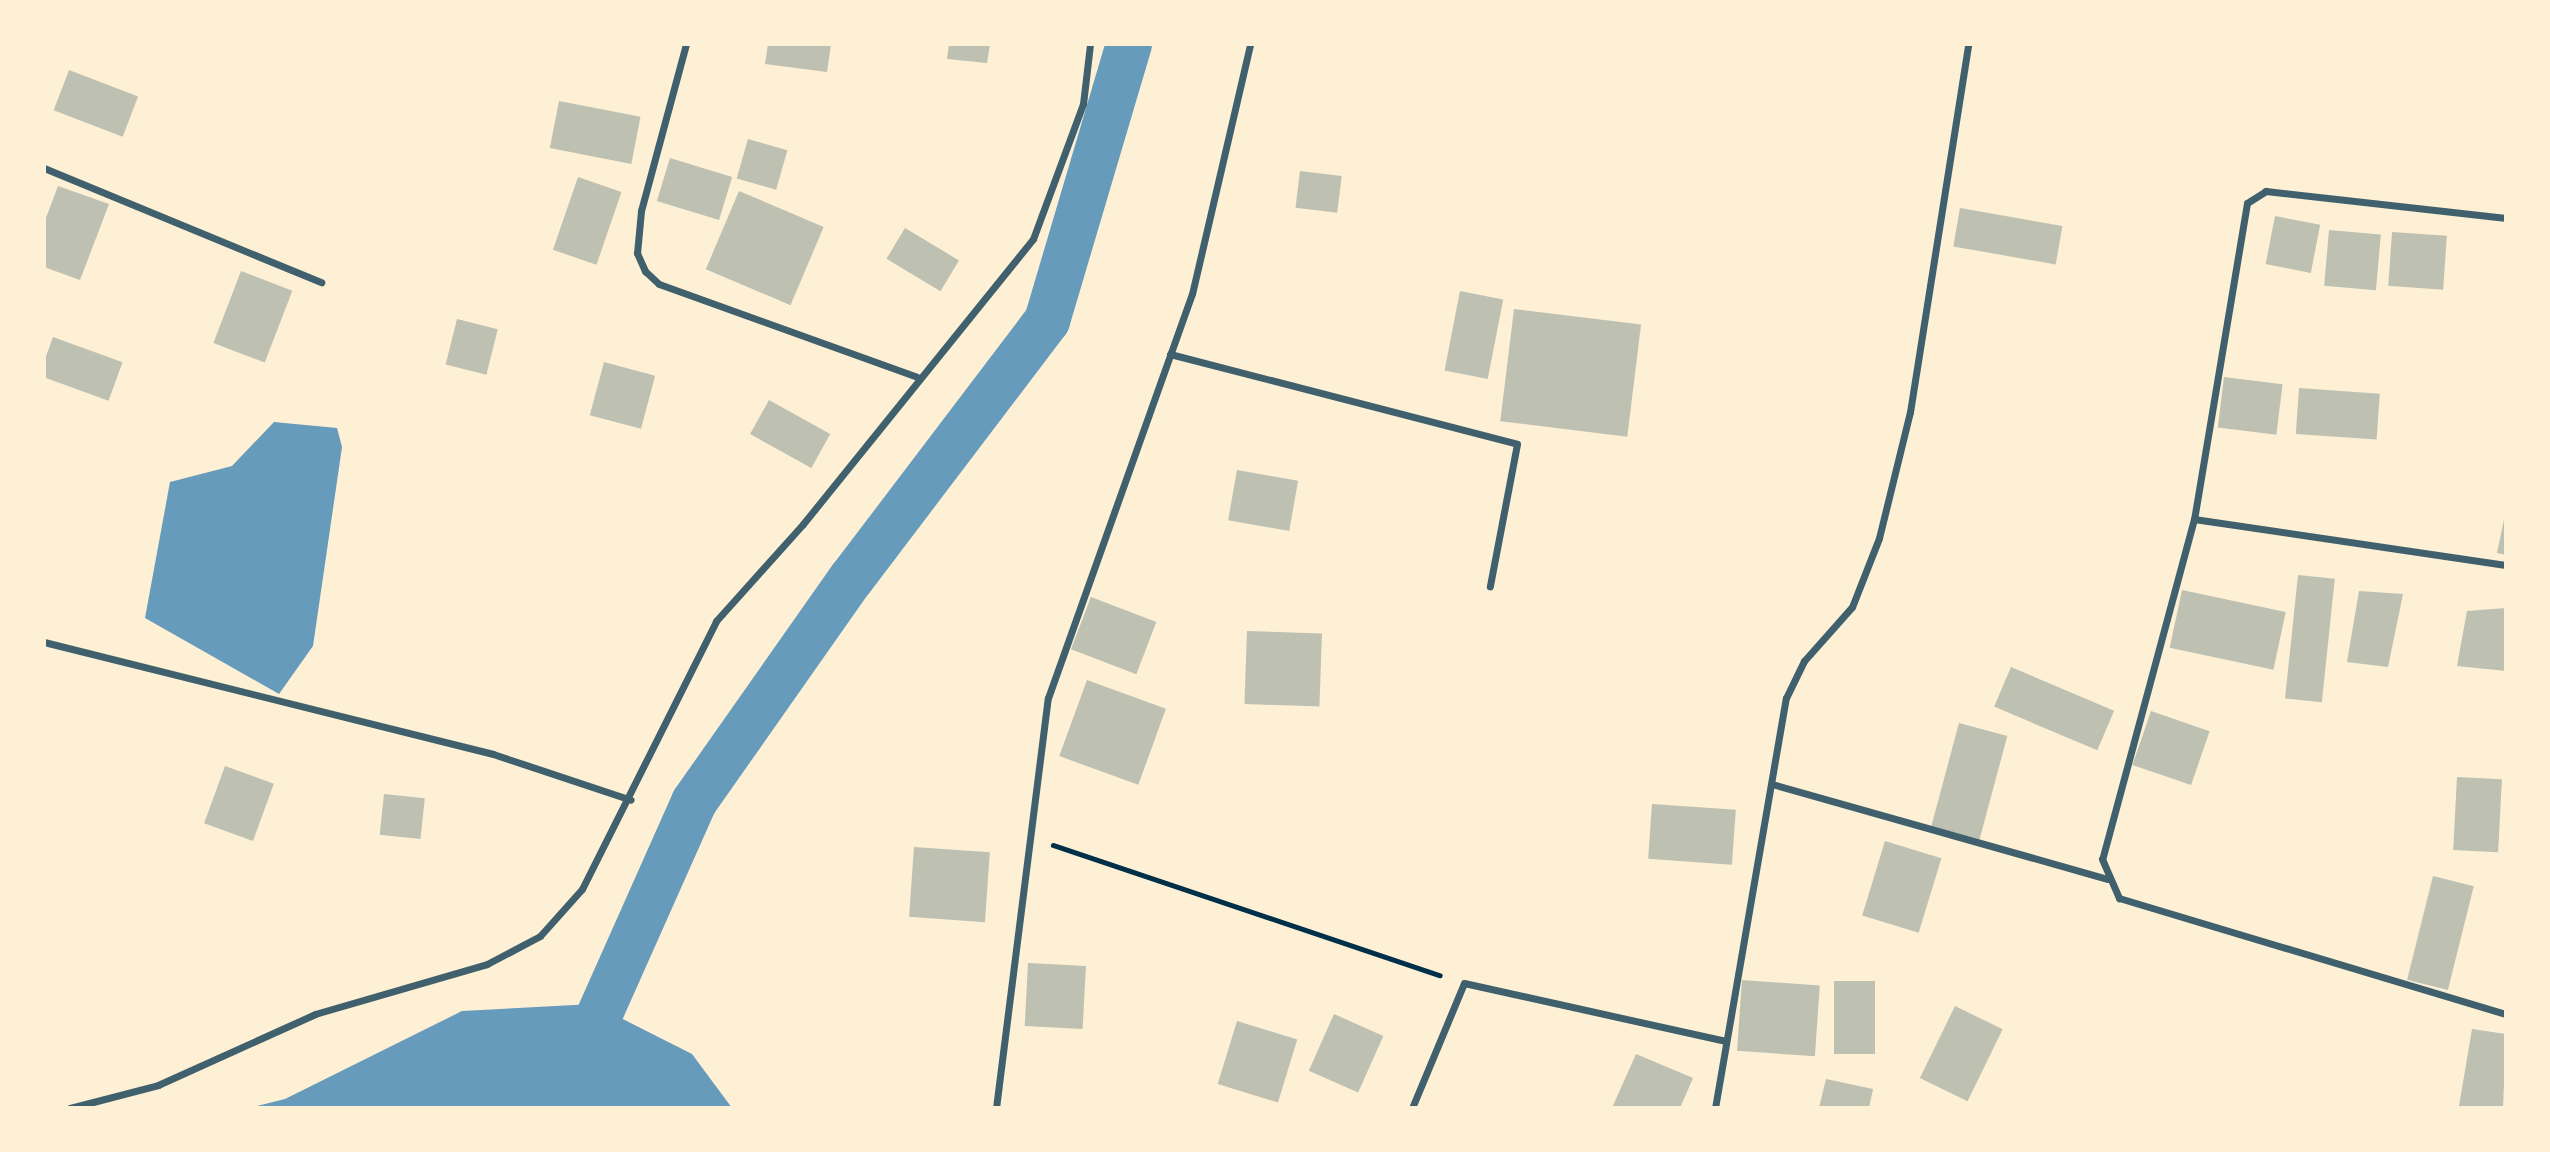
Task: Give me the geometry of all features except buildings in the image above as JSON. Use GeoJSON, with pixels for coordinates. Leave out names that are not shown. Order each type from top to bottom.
{"type":"FeatureCollection","features":[{"type":"Feature","properties":{"kind":"street"},"geometry":{"type":"LineString","coordinates":[[686,44],[641,211],[637,254],[645,271],[679,291],[917,377]]}},
{"type":"Feature","properties":{"kind":"street"},"geometry":{"type":"LineString","coordinates":[[70,1108],[158,1085],[315,1014],[487,964],[540,936],[582,889],[631,800],[716,621],[803,524],[917,377],[1033,239],[1083,104],[1090,44]]}},
{"type":"Feature","properties":{"kind":"street"},"geometry":{"type":"LineString","coordinates":[[996,1108],[1048,698],[1192,293],[1250,44]]}},
{"type":"Feature","properties":{"kind":"street"},"geometry":{"type":"LineString","coordinates":[[1715,1108],[1724,1041],[1786,698],[1804,661],[1852,607],[1878,538],[1910,412],[1968,44]]}},
{"type":"Feature","properties":{"kind":"street"},"geometry":{"type":"LineString","coordinates":[[44,168],[321,282]]}},
{"type":"Feature","properties":{"kind":"street"},"geometry":{"type":"LineString","coordinates":[[2506,218],[2256,194],[2242,226],[2194,519],[2102,859],[2119,898],[2506,1014]]}},
{"type":"Feature","properties":{"kind":"street"},"geometry":{"type":"LineString","coordinates":[[1170,354],[1517,443],[1490,586]]}},
{"type":"Feature","properties":{"kind":"street"},"geometry":{"type":"LineString","coordinates":[[2194,519],[2506,565]]}},
{"type":"Feature","properties":{"kind":"street"},"geometry":{"type":"LineString","coordinates":[[44,642],[493,754],[631,800]]}},
{"type":"Feature","properties":{"kind":"street"},"geometry":{"type":"LineString","coordinates":[[1772,784],[2108,878]]}},
{"type":"Feature","properties":{"kind":"street"},"geometry":{"type":"LineString","coordinates":[[1412,1108],[1464,983],[1724,1041]]}},
{"type":"Feature","properties":{"kind":"path"},"geometry":{"type":"LineString","coordinates":[[1032,838],[1464,983]]}},
{"type":"Feature","properties":{"kind":"water"},"geometry":{"type":"Polygon","coordinates":[[[274,422],[337,428],[342,447],[313,646],[279,694],[145,618],[170,482],[232,466],[274,422]]]}},
{"type":"Feature","properties":{"kind":"water"},"geometry":{"type":"Polygon","coordinates":[[[593,1004],[692,1054],[732,1108],[249,1108],[285,1099],[462,1011],[593,1004]]]}},
{"type":"Feature","properties":{"kind":"waterway"},"geometry":{"type":"LineString","coordinates":[[577,1065],[694,802],[851,579],[1047,321],[1129,44]]}}]}
